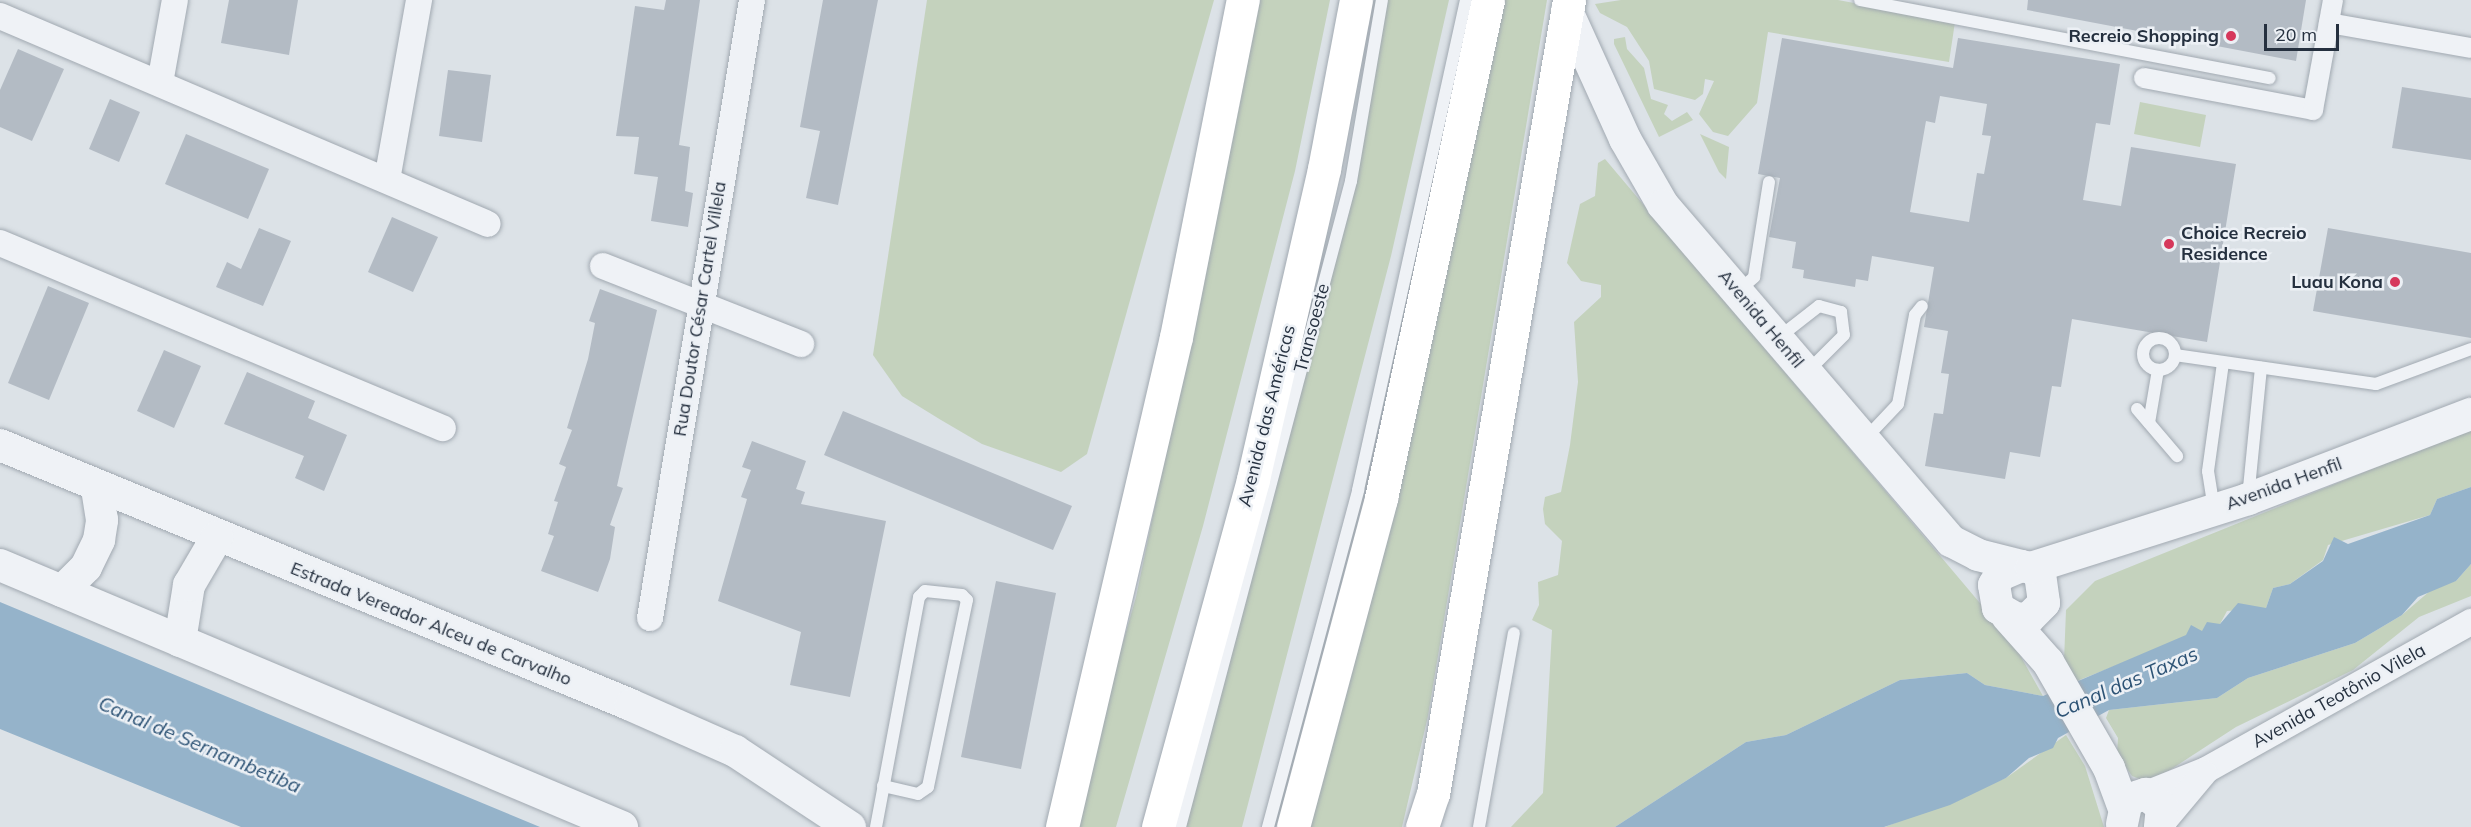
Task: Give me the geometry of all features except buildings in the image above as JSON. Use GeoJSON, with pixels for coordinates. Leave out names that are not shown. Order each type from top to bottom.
{"type":"FeatureCollection","features":[{"type":"Feature","properties":{"kind":"main road"},"geometry":{"type":"LineString","coordinates":[[1062,827],[1176,337],[1243,0]]}},
{"type":"Feature","properties":{"kind":"main road","name":"Avenida das Américas"},"geometry":{"type":"LineString","coordinates":[[1158,827],[1269,411],[1356,0]]}},
{"type":"Feature","properties":{"kind":"main road"},"geometry":{"type":"LineString","coordinates":[[1293,827],[1382,498],[1488,0]]}},
{"type":"Feature","properties":{"kind":"main road"},"geometry":{"type":"LineString","coordinates":[[1422,827],[1437,770],[1568,5]]}},
{"type":"Feature","properties":{"kind":"street"},"geometry":{"type":"LineString","coordinates":[[160,83],[176,0]]}},
{"type":"Feature","properties":{"kind":"street"},"geometry":{"type":"LineString","coordinates":[[387,180],[419,0]]}},
{"type":"Feature","properties":{"kind":"street","name":"Rua Doutor César Cartel Villela"},"geometry":{"type":"LineString","coordinates":[[650,618],[752,0]]}},
{"type":"Feature","properties":{"kind":"street"},"geometry":{"type":"LineString","coordinates":[[2144,78],[2313,111],[2333,0]]}},
{"type":"Feature","properties":{"kind":"street","name":"Avenida Henfil"},"geometry":{"type":"LineString","coordinates":[[1568,5],[1642,174],[1737,292],[1951,541],[2036,582],[2096,551],[2248,499],[2471,414]]}},
{"type":"Feature","properties":{"kind":"street"},"geometry":{"type":"LineString","coordinates":[[0,18],[160,83],[488,224]]}},
{"type":"Feature","properties":{"kind":"street"},"geometry":{"type":"LineString","coordinates":[[2329,24],[2471,48]]}},
{"type":"Feature","properties":{"kind":"street"},"geometry":{"type":"LineString","coordinates":[[0,243],[443,429]]}},
{"type":"Feature","properties":{"kind":"street"},"geometry":{"type":"LineString","coordinates":[[603,266],[801,344]]}},
{"type":"Feature","properties":{"kind":"street","name":"Estrada Vereador Alceu de Carvalho"},"geometry":{"type":"LineString","coordinates":[[0,445],[97,488],[735,752],[850,827]]}},
{"type":"Feature","properties":{"kind":"street"},"geometry":{"type":"LineString","coordinates":[[62,591],[86,567],[99,540],[102,520],[97,488]]}},
{"type":"Feature","properties":{"kind":"street"},"geometry":{"type":"LineString","coordinates":[[180,641],[189,585],[216,537]]}},
{"type":"Feature","properties":{"kind":"street"},"geometry":{"type":"LineString","coordinates":[[0,566],[622,827]]}},
{"type":"Feature","properties":{"kind":"street"},"geometry":{"type":"LineString","coordinates":[[2036,582],[2000,574],[1994,585],[1998,608],[2055,673],[2102,757],[2133,805],[2162,807],[2161,824]]}},
{"type":"Feature","properties":{"kind":"street"},"geometry":{"type":"LineString","coordinates":[[2007,616],[2029,618],[2036,582]]}},
{"type":"Feature","properties":{"kind":"street"},"geometry":{"type":"LineString","coordinates":[[2036,582],[2055,673]]}},
{"type":"Feature","properties":{"kind":"street","name":"Avenida Teotônio Vilela"},"geometry":{"type":"LineString","coordinates":[[2133,805],[2206,770],[2471,622]]}},
{"type":"Feature","properties":{"kind":"street","name":"Avenida Teotônio Vilela"},"geometry":{"type":"LineString","coordinates":[[2161,824],[2206,770]]}},
{"type":"Feature","properties":{"kind":"lane","name":"Transoeste"},"geometry":{"type":"LineString","coordinates":[[1180,827],[1351,180],[1382,0]]}},
{"type":"Feature","properties":{"kind":"lane"},"geometry":{"type":"LineString","coordinates":[[1268,827],[1358,490],[1466,0]]}},
{"type":"Feature","properties":{"kind":"lane"},"geometry":{"type":"LineString","coordinates":[[1860,0],[2270,78]]}},
{"type":"Feature","properties":{"kind":"lane"},"geometry":{"type":"LineString","coordinates":[[1737,292],[1754,277],[1769,182]]}},
{"type":"Feature","properties":{"kind":"lane"},"geometry":{"type":"LineString","coordinates":[[1778,339],[1819,306],[1841,312],[1844,335],[1806,373]]}},
{"type":"Feature","properties":{"kind":"lane"},"geometry":{"type":"LineString","coordinates":[[1864,440],[1898,404],[1915,315],[1922,306]]}},
{"type":"Feature","properties":{"kind":"lane"},"geometry":{"type":"LineString","coordinates":[[2158,370],[2143,358],[2146,345],[2164,339],[2175,355],[2376,384],[2471,349]]}},
{"type":"Feature","properties":{"kind":"lane"},"geometry":{"type":"LineString","coordinates":[[2158,370],[2170,366],[2175,355]]}},
{"type":"Feature","properties":{"kind":"lane"},"geometry":{"type":"LineString","coordinates":[[2214,510],[2208,471],[2223,363]]}},
{"type":"Feature","properties":{"kind":"lane"},"geometry":{"type":"LineString","coordinates":[[2248,499],[2261,368]]}},
{"type":"Feature","properties":{"kind":"lane"},"geometry":{"type":"LineString","coordinates":[[2149,423],[2158,370]]}},
{"type":"Feature","properties":{"kind":"lane"},"geometry":{"type":"LineString","coordinates":[[2137,409],[2177,456]]}},
{"type":"Feature","properties":{"kind":"lane"},"geometry":{"type":"LineString","coordinates":[[876,827],[883,786],[919,597],[925,591],[962,595],[966,600],[928,787],[918,794],[883,786]]}},
{"type":"Feature","properties":{"kind":"lane"},"geometry":{"type":"LineString","coordinates":[[1479,827],[1514,633]]}},
{"type":"Feature","properties":{"kind":"green space"},"geometry":{"type":"Polygon","coordinates":[[[927,0],[1214,0],[1087,454],[1061,472],[982,444],[902,396],[873,355],[927,0]]]}},
{"type":"Feature","properties":{"kind":"green space"},"geometry":{"type":"Polygon","coordinates":[[[1260,0],[1330,0],[1295,171],[1203,526],[1116,827],[1070,827],[1136,597],[1260,0]]]}},
{"type":"Feature","properties":{"kind":"green space"},"geometry":{"type":"Polygon","coordinates":[[[1386,0],[1449,0],[1391,256],[1242,827],[1185,827],[1355,187],[1386,0]]]}},
{"type":"Feature","properties":{"kind":"green space"},"geometry":{"type":"Polygon","coordinates":[[[1498,0],[1547,0],[1428,716],[1402,827],[1302,827],[1498,0]]]}},
{"type":"Feature","properties":{"kind":"green space"},"geometry":{"type":"Polygon","coordinates":[[[1621,0],[1838,0],[1955,22],[1949,62],[1768,32],[1757,103],[1728,136],[1713,132],[1699,114],[1714,81],[1705,79],[1703,94],[1695,100],[1654,89],[1649,61],[1627,27],[1600,13],[1595,4],[1621,0]]]}},
{"type":"Feature","properties":{"kind":"green space"},"geometry":{"type":"Polygon","coordinates":[[[1625,37],[1627,49],[1644,68],[1651,99],[1668,105],[1664,114],[1672,121],[1687,112],[1693,120],[1659,137],[1614,44],[1614,39],[1625,37]]]}},
{"type":"Feature","properties":{"kind":"green space"},"geometry":{"type":"Polygon","coordinates":[[[2140,102],[2206,115],[2200,147],[2134,134],[2140,102]]]}},
{"type":"Feature","properties":{"kind":"green space"},"geometry":{"type":"Polygon","coordinates":[[[1700,134],[1729,147],[1726,179],[1719,172],[1700,134]]]}},
{"type":"Feature","properties":{"kind":"green space"},"geometry":{"type":"Polygon","coordinates":[[[1605,159],[2012,641],[2043,696],[1985,685],[1967,673],[1900,680],[1786,735],[1746,742],[1615,827],[1511,827],[1543,793],[1552,630],[1532,620],[1539,605],[1538,582],[1558,575],[1562,541],[1545,524],[1543,509],[1545,497],[1561,492],[1570,445],[1578,382],[1574,322],[1601,297],[1601,285],[1581,281],[1567,263],[1580,204],[1595,196],[1598,163],[1605,159]]]}},
{"type":"Feature","properties":{"kind":"green space"},"geometry":{"type":"Polygon","coordinates":[[[2471,429],[2471,487],[2437,499],[2430,515],[2328,545],[2323,560],[2290,584],[2273,588],[2266,608],[2227,611],[2220,624],[2077,681],[2064,661],[2066,610],[2095,581],[2471,429]]]}},
{"type":"Feature","properties":{"kind":"green space"},"geometry":{"type":"Polygon","coordinates":[[[2471,564],[2471,596],[2419,617],[2353,670],[2236,727],[2150,783],[2132,776],[2117,754],[2118,738],[2106,718],[2109,710],[2217,698],[2248,678],[2355,643],[2402,615],[2438,584],[2456,581],[2471,564]]]}},
{"type":"Feature","properties":{"kind":"green space"},"geometry":{"type":"Polygon","coordinates":[[[2066,735],[2085,766],[2104,827],[1885,827],[2006,778],[2066,735]]]}},
{"type":"Feature","properties":{"kind":"water","name":"Canal das Taxas"},"geometry":{"type":"Polygon","coordinates":[[[2471,487],[2471,564],[2456,581],[2418,597],[2402,615],[2355,643],[2248,678],[2217,698],[2109,710],[2058,738],[2053,748],[2029,758],[2006,778],[1950,805],[1884,827],[1615,827],[1746,742],[1786,735],[1900,680],[1967,673],[1985,685],[2043,696],[2186,635],[2191,625],[2202,631],[2207,622],[2220,624],[2238,603],[2266,608],[2273,588],[2290,584],[2323,561],[2334,537],[2348,544],[2430,515],[2437,499],[2471,487]]]}},
{"type":"Feature","properties":{"kind":"water","name":"Canal de Sernambetiba"},"geometry":{"type":"Polygon","coordinates":[[[0,602],[540,827],[241,827],[0,729],[0,602]]]}},
{"type":"Feature","properties":{"kind":"place","name":"Recreio Shopping"},"geometry":{"type":"Point","coordinates":[2231,36]}},
{"type":"Feature","properties":{"kind":"place","name":"Choice Recreio Residence"},"geometry":{"type":"Point","coordinates":[2169,244]}},
{"type":"Feature","properties":{"kind":"place","name":"Luau Kona"},"geometry":{"type":"Point","coordinates":[2395,282]}}]}
